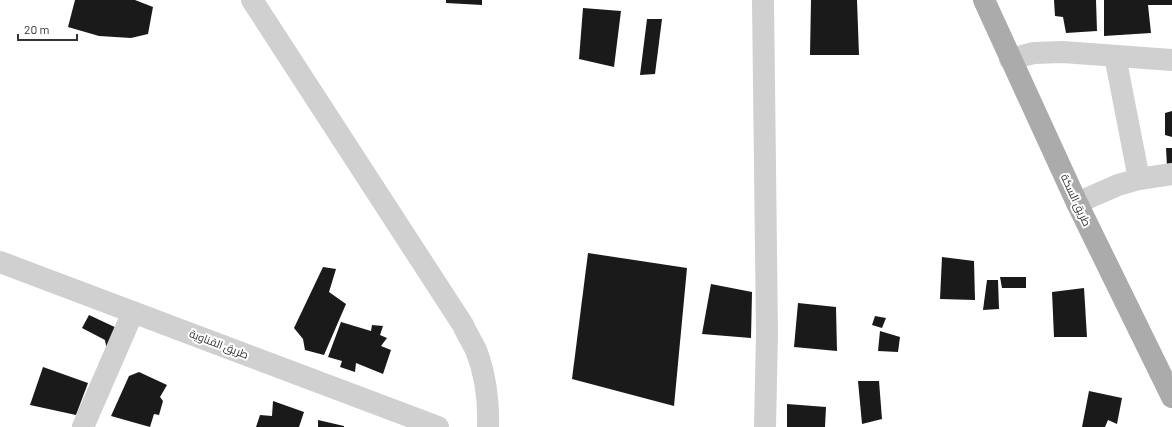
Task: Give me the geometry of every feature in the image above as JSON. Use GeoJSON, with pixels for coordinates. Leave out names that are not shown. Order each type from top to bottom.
{"type":"FeatureCollection","features":[{"type":"Feature","properties":{"kind":"main road","name":"طريق السكة"},"geometry":{"type":"LineString","coordinates":[[984,0],[1077,203],[1172,397]]}},
{"type":"Feature","properties":{"kind":"street"},"geometry":{"type":"LineString","coordinates":[[252,0],[463,325],[476,351],[484,380],[489,414],[488,427]]}},
{"type":"Feature","properties":{"kind":"street"},"geometry":{"type":"LineString","coordinates":[[763,0],[767,334],[765,427]]}},
{"type":"Feature","properties":{"kind":"street"},"geometry":{"type":"LineString","coordinates":[[1010,59],[1034,53],[1063,52],[1172,60]]}},
{"type":"Feature","properties":{"kind":"street"},"geometry":{"type":"LineString","coordinates":[[1114,56],[1139,179]]}},
{"type":"Feature","properties":{"kind":"street"},"geometry":{"type":"LineString","coordinates":[[1077,203],[1118,185],[1139,179],[1172,174]]}},
{"type":"Feature","properties":{"kind":"street","name":"طريق القناوية"},"geometry":{"type":"LineString","coordinates":[[0,262],[438,427]]}},
{"type":"Feature","properties":{"kind":"street"},"geometry":{"type":"LineString","coordinates":[[83,427],[134,312]]}},
{"type":"Feature","properties":{"kind":"building"},"geometry":{"type":"Polygon","coordinates":[[[75,0],[135,0],[153,7],[148,34],[131,38],[99,36],[68,27],[75,0]]]}},
{"type":"Feature","properties":{"kind":"building"},"geometry":{"type":"Polygon","coordinates":[[[446,0],[482,0],[482,5],[446,3],[446,0]]]}},
{"type":"Feature","properties":{"kind":"building"},"geometry":{"type":"Polygon","coordinates":[[[811,0],[857,0],[859,55],[810,55],[811,0]]]}},
{"type":"Feature","properties":{"kind":"building"},"geometry":{"type":"Polygon","coordinates":[[[1054,0],[1096,0],[1097,31],[1066,33],[1063,17],[1055,16],[1054,0]]]}},
{"type":"Feature","properties":{"kind":"building"},"geometry":{"type":"Polygon","coordinates":[[[1104,0],[1172,0],[1172,5],[1148,5],[1151,33],[1104,36],[1104,0]]]}},
{"type":"Feature","properties":{"kind":"building"},"geometry":{"type":"Polygon","coordinates":[[[583,8],[621,11],[614,67],[579,59],[583,8]]]}},
{"type":"Feature","properties":{"kind":"building"},"geometry":{"type":"Polygon","coordinates":[[[647,19],[662,19],[655,74],[640,75],[647,19]]]}},
{"type":"Feature","properties":{"kind":"building"},"geometry":{"type":"Polygon","coordinates":[[[1172,111],[1172,137],[1165,135],[1165,113],[1172,111]]]}},
{"type":"Feature","properties":{"kind":"building"},"geometry":{"type":"Polygon","coordinates":[[[1166,148],[1172,148],[1172,167],[1167,167],[1166,148]]]}},
{"type":"Feature","properties":{"kind":"building"},"geometry":{"type":"Polygon","coordinates":[[[588,253],[687,268],[674,406],[572,379],[588,253]]]}},
{"type":"Feature","properties":{"kind":"building"},"geometry":{"type":"Polygon","coordinates":[[[942,257],[974,261],[975,300],[940,299],[942,257]]]}},
{"type":"Feature","properties":{"kind":"building"},"geometry":{"type":"Polygon","coordinates":[[[323,267],[336,269],[329,292],[346,304],[324,355],[305,350],[303,339],[294,328],[323,267]]]}},
{"type":"Feature","properties":{"kind":"building"},"geometry":{"type":"Polygon","coordinates":[[[1000,277],[1026,277],[1026,288],[1002,288],[1000,277]]]}},
{"type":"Feature","properties":{"kind":"building"},"geometry":{"type":"Polygon","coordinates":[[[987,280],[998,280],[999,309],[983,310],[987,280]]]}},
{"type":"Feature","properties":{"kind":"building"},"geometry":{"type":"Polygon","coordinates":[[[711,284],[752,292],[751,338],[702,334],[711,284]]]}},
{"type":"Feature","properties":{"kind":"building"},"geometry":{"type":"Polygon","coordinates":[[[1084,288],[1087,337],[1054,337],[1052,292],[1084,288]]]}},
{"type":"Feature","properties":{"kind":"building"},"geometry":{"type":"Polygon","coordinates":[[[798,303],[836,307],[837,351],[794,347],[798,303]]]}},
{"type":"Feature","properties":{"kind":"building"},"geometry":{"type":"Polygon","coordinates":[[[89,315],[121,330],[108,357],[105,340],[82,328],[89,315]]]}},
{"type":"Feature","properties":{"kind":"building"},"geometry":{"type":"Polygon","coordinates":[[[875,316],[886,318],[882,328],[872,325],[875,316]]]}},
{"type":"Feature","properties":{"kind":"building"},"geometry":{"type":"Polygon","coordinates":[[[341,322],[371,331],[372,325],[383,326],[380,335],[387,338],[381,346],[391,350],[383,374],[356,363],[355,372],[340,367],[342,361],[328,357],[341,322]]]}},
{"type":"Feature","properties":{"kind":"building"},"geometry":{"type":"Polygon","coordinates":[[[880,331],[900,337],[898,352],[878,351],[880,331]]]}},
{"type":"Feature","properties":{"kind":"building"},"geometry":{"type":"Polygon","coordinates":[[[43,367],[88,383],[76,415],[30,405],[43,367]]]}},
{"type":"Feature","properties":{"kind":"building"},"geometry":{"type":"Polygon","coordinates":[[[139,372],[167,385],[160,397],[163,401],[159,415],[154,414],[150,427],[111,416],[129,376],[139,372]]]}},
{"type":"Feature","properties":{"kind":"building"},"geometry":{"type":"Polygon","coordinates":[[[858,381],[879,381],[882,419],[862,424],[858,381]]]}},
{"type":"Feature","properties":{"kind":"building"},"geometry":{"type":"Polygon","coordinates":[[[1089,391],[1122,398],[1117,424],[1108,420],[1105,427],[1082,427],[1089,391]]]}},
{"type":"Feature","properties":{"kind":"building"},"geometry":{"type":"Polygon","coordinates":[[[273,401],[304,412],[299,427],[256,427],[260,415],[272,416],[273,401]]]}},
{"type":"Feature","properties":{"kind":"building"},"geometry":{"type":"Polygon","coordinates":[[[787,404],[826,407],[825,427],[787,427],[787,404]]]}},
{"type":"Feature","properties":{"kind":"building"},"geometry":{"type":"Polygon","coordinates":[[[318,420],[344,426],[344,427],[318,427],[318,420]]]}}]}
